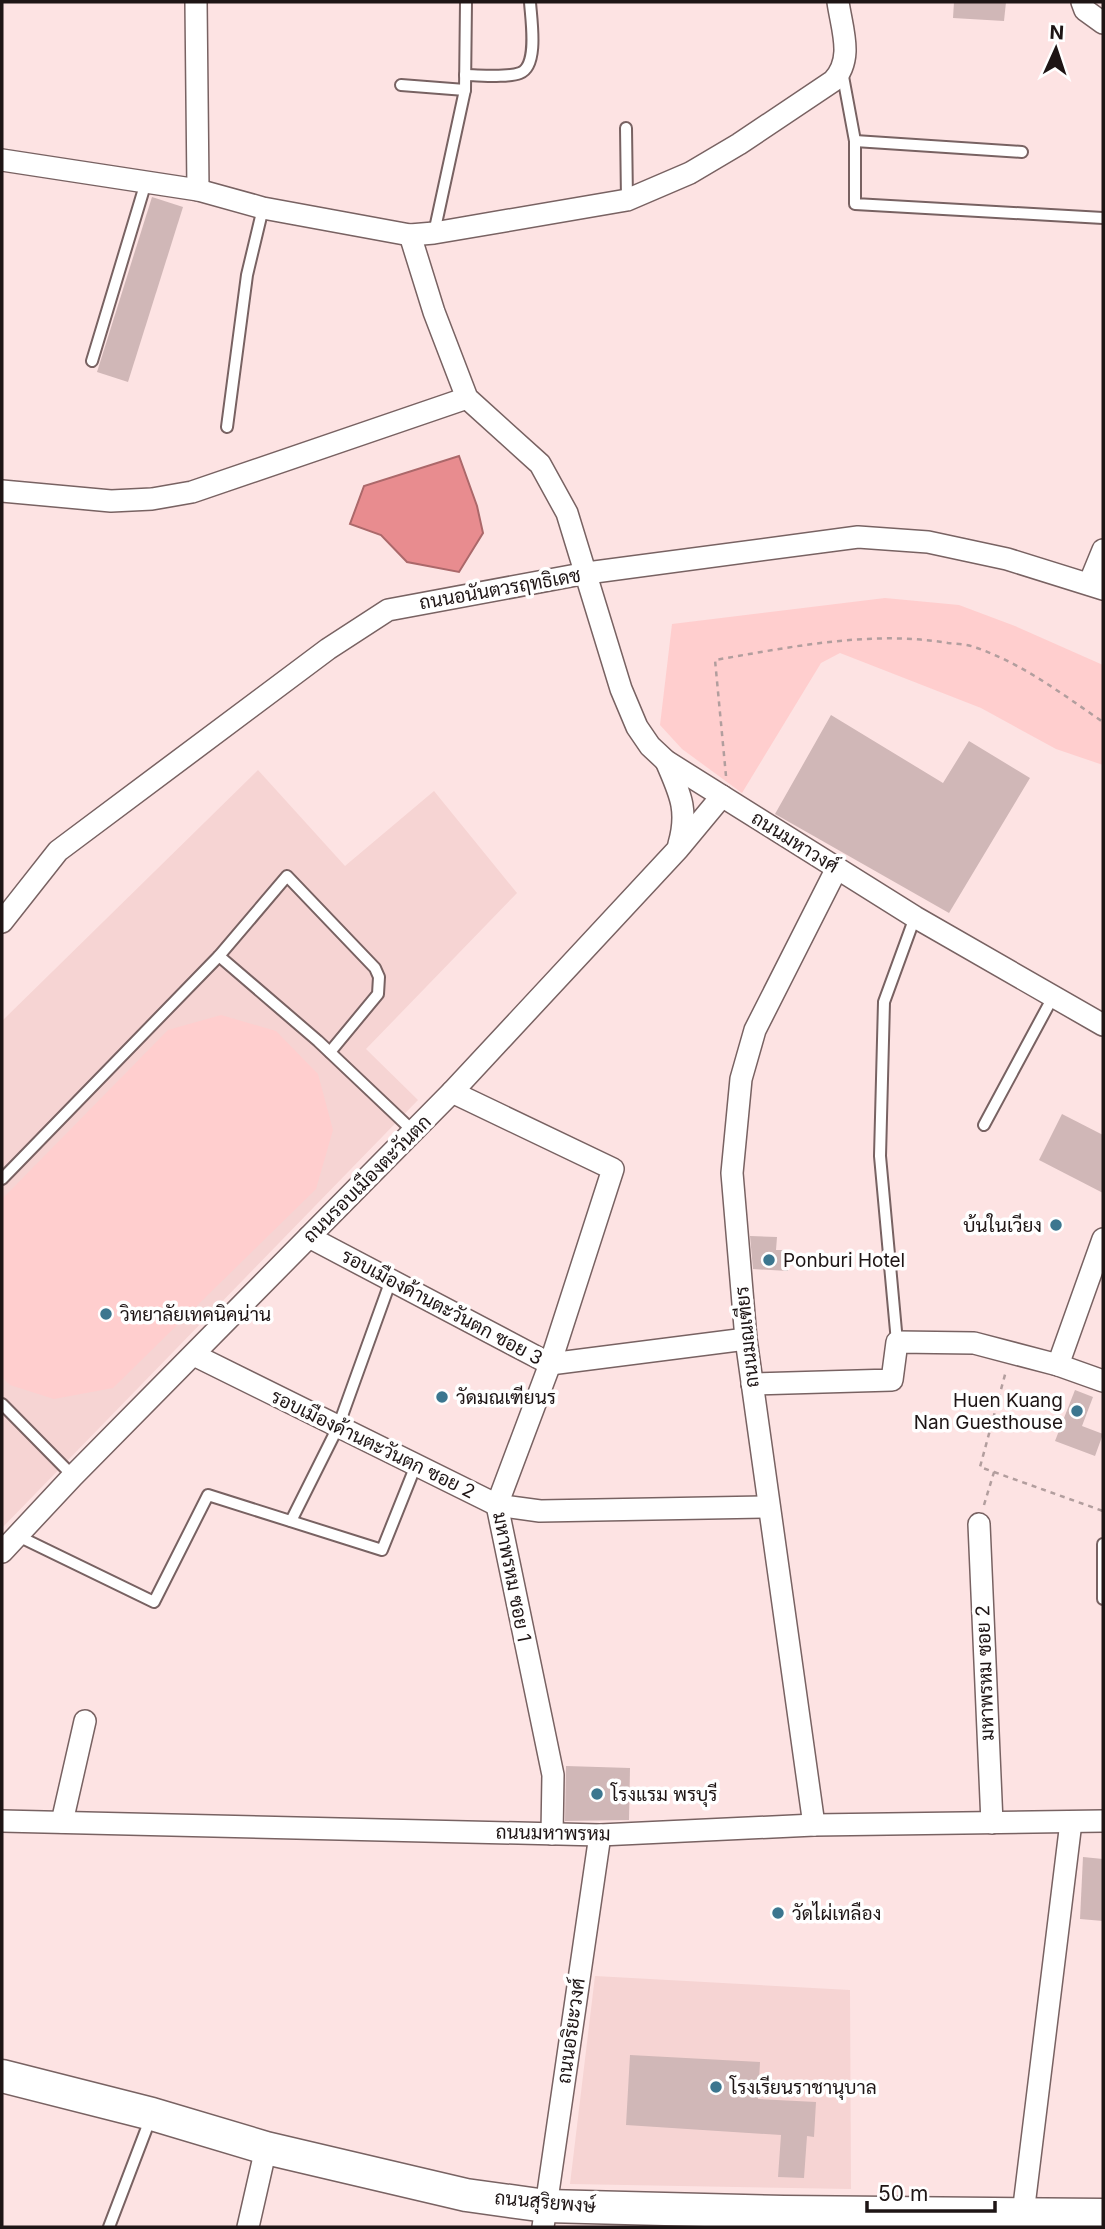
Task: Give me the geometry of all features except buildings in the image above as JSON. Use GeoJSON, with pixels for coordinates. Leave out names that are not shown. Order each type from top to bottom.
{"type":"FeatureCollection","features":[{"type":"Feature","properties":{"kind":"main road","name":"ถนนสุริยพงษ์"},"geometry":{"type":"LineString","coordinates":[[2,2076],[152,2114],[266,2148],[466,2195],[544,2217],[1033,2219],[1103,2215]]}},
{"type":"Feature","properties":{"kind":"street"},"geometry":{"type":"LineString","coordinates":[[196,2],[198,190]]}},
{"type":"Feature","properties":{"kind":"street"},"geometry":{"type":"LineString","coordinates":[[2,160],[198,190],[263,208],[410,235],[627,200],[690,173],[822,88],[842,71],[846,58],[838,2]]}},
{"type":"Feature","properties":{"kind":"street"},"geometry":{"type":"LineString","coordinates":[[1082,2],[1085,10],[1103,23]]}},
{"type":"Feature","properties":{"kind":"street"},"geometry":{"type":"LineString","coordinates":[[2,491],[111,501],[152,499],[192,492],[467,398],[434,312],[410,235]]}},
{"type":"Feature","properties":{"kind":"street","name":"ถนนมหาวงศ์"},"geometry":{"type":"LineString","coordinates":[[467,398],[540,464],[567,513],[621,689],[637,727],[650,746],[666,761],[915,917],[1103,1025]]}},
{"type":"Feature","properties":{"kind":"street","name":"ถนนอนันตวรฤทธิเดช"},"geometry":{"type":"LineString","coordinates":[[2,922],[58,851],[328,649],[388,610],[587,573],[858,537],[928,542],[1007,559],[1096,587]]}},
{"type":"Feature","properties":{"kind":"street"},"geometry":{"type":"LineString","coordinates":[[1096,587],[1103,550]]}},
{"type":"Feature","properties":{"kind":"street"},"geometry":{"type":"LineString","coordinates":[[666,761],[685,811],[684,828],[677,849]]}},
{"type":"Feature","properties":{"kind":"street","name":"ถนนรอบเมืองตะวันตก"},"geometry":{"type":"LineString","coordinates":[[2,1552],[73,1476],[452,1092],[677,849],[722,796]]}},
{"type":"Feature","properties":{"kind":"street","name":"ถนนมณเฑียร"},"geometry":{"type":"LineString","coordinates":[[814,1825],[746,1339],[732,1173],[741,1079],[755,1030],[837,868]]}},
{"type":"Feature","properties":{"kind":"street","name":"มหาพรหม ซอย 1"},"geometry":{"type":"LineString","coordinates":[[452,1092],[613,1169],[550,1364],[497,1505],[553,1775],[552,1834]]}},
{"type":"Feature","properties":{"kind":"street","name":"รอบเมืองด้านตะวันตก ซอย 3"},"geometry":{"type":"LineString","coordinates":[[309,1237],[550,1364],[746,1339]]}},
{"type":"Feature","properties":{"kind":"street"},"geometry":{"type":"LineString","coordinates":[[1058,1365],[1103,1239]]}},
{"type":"Feature","properties":{"kind":"street"},"geometry":{"type":"LineString","coordinates":[[752,1384],[892,1380],[897,1342],[974,1343],[1012,1351],[1103,1381]]}},
{"type":"Feature","properties":{"kind":"street","name":"รอบเมืองด้านตะวันตก ซอย 2"},"geometry":{"type":"LineString","coordinates":[[194,1355],[497,1505],[540,1511],[769,1507]]}},
{"type":"Feature","properties":{"kind":"street","name":"มหาพรหม ซอย 2"},"geometry":{"type":"LineString","coordinates":[[979,1524],[992,1823]]}},
{"type":"Feature","properties":{"kind":"street"},"geometry":{"type":"LineString","coordinates":[[62,1822],[85,1721]]}},
{"type":"Feature","properties":{"kind":"street","name":"ถนนมหาพรหม"},"geometry":{"type":"LineString","coordinates":[[2,1821],[600,1835],[814,1825],[1103,1821]]}},
{"type":"Feature","properties":{"kind":"street"},"geometry":{"type":"LineString","coordinates":[[1033,2219],[1071,1822]]}},
{"type":"Feature","properties":{"kind":"street","name":"ถนนอริยะวงศ์"},"geometry":{"type":"LineString","coordinates":[[544,2217],[600,1835]]}},
{"type":"Feature","properties":{"kind":"street"},"geometry":{"type":"LineString","coordinates":[[248,2227],[266,2148]]}},
{"type":"Feature","properties":{"kind":"lane"},"geometry":{"type":"LineString","coordinates":[[434,233],[465,90],[466,2]]}},
{"type":"Feature","properties":{"kind":"lane"},"geometry":{"type":"LineString","coordinates":[[465,75],[519,74],[527,68],[532,58],[530,2]]}},
{"type":"Feature","properties":{"kind":"lane"},"geometry":{"type":"LineString","coordinates":[[842,71],[855,141],[856,204],[1103,218]]}},
{"type":"Feature","properties":{"kind":"lane"},"geometry":{"type":"LineString","coordinates":[[401,85],[465,90]]}},
{"type":"Feature","properties":{"kind":"lane"},"geometry":{"type":"LineString","coordinates":[[626,128],[627,200]]}},
{"type":"Feature","properties":{"kind":"lane"},"geometry":{"type":"LineString","coordinates":[[855,141],[1022,152]]}},
{"type":"Feature","properties":{"kind":"lane"},"geometry":{"type":"LineString","coordinates":[[92,361],[146,182]]}},
{"type":"Feature","properties":{"kind":"lane"},"geometry":{"type":"LineString","coordinates":[[227,427],[247,275],[263,208]]}},
{"type":"Feature","properties":{"kind":"lane"},"geometry":{"type":"LineString","coordinates":[[2,1179],[219,956],[287,876],[374,968],[379,977],[378,994],[330,1052]]}},
{"type":"Feature","properties":{"kind":"lane"},"geometry":{"type":"LineString","coordinates":[[897,1342],[880,1156],[884,1002],[915,917]]}},
{"type":"Feature","properties":{"kind":"lane"},"geometry":{"type":"LineString","coordinates":[[219,956],[330,1052],[414,1131]]}},
{"type":"Feature","properties":{"kind":"lane"},"geometry":{"type":"LineString","coordinates":[[984,1125],[1054,995]]}},
{"type":"Feature","properties":{"kind":"lane"},"geometry":{"type":"LineString","coordinates":[[291,1521],[338,1427],[391,1280]]}},
{"type":"Feature","properties":{"kind":"lane"},"geometry":{"type":"LineString","coordinates":[[2,1404],[73,1476]]}},
{"type":"Feature","properties":{"kind":"lane"},"geometry":{"type":"LineString","coordinates":[[18,1536],[154,1602],[208,1496],[382,1550],[416,1465]]}},
{"type":"Feature","properties":{"kind":"lane"},"geometry":{"type":"LineString","coordinates":[[1103,1544],[1103,1599]]}},
{"type":"Feature","properties":{"kind":"lane"},"geometry":{"type":"LineString","coordinates":[[109,2227],[152,2114]]}},
{"type":"Feature","properties":{"kind":"path"},"geometry":{"type":"LineString","coordinates":[[722,796],[727,777],[715,660],[844,640],[916,637],[973,647],[1035,674],[1103,722]]}},
{"type":"Feature","properties":{"kind":"path"},"geometry":{"type":"LineString","coordinates":[[1012,1351],[980,1467],[1103,1511]]}},
{"type":"Feature","properties":{"kind":"path"},"geometry":{"type":"LineString","coordinates":[[979,1524],[994,1472]]}},
{"type":"Feature","properties":{"kind":"shaded area"},"geometry":{"type":"Polygon","coordinates":[[[459,456],[477,506],[483,533],[459,572],[407,562],[381,535],[350,524],[364,486],[459,456]]]}},
{"type":"Feature","properties":{"kind":"shaded area"},"geometry":{"type":"Polygon","coordinates":[[[885,598],[959,605],[1015,626],[1103,665],[1103,765],[1056,749],[981,708],[840,653],[821,663],[742,793],[682,749],[660,725],[672,624],[885,598]]]}},
{"type":"Feature","properties":{"kind":"shaded area","name":"วิทยาลัยเทคนิคน่าน"},"geometry":{"type":"Polygon","coordinates":[[[258,770],[345,866],[434,791],[517,893],[366,1049],[418,1100],[2,1528],[2,1021],[258,770]]]}},
{"type":"Feature","properties":{"kind":"shaded area"},"geometry":{"type":"Polygon","coordinates":[[[221,1015],[276,1031],[318,1074],[333,1130],[316,1189],[113,1388],[54,1399],[10,1385],[2,1377],[2,1199],[168,1030],[221,1015]]]}},
{"type":"Feature","properties":{"kind":"shaded area","name":"โรงเรียนราชานุบาล"},"geometry":{"type":"Polygon","coordinates":[[[595,1976],[850,1990],[851,2189],[570,2184],[595,1976]]]}},
{"type":"Feature","properties":{"kind":"place","name":"บ้นในเวียง"},"geometry":{"type":"Point","coordinates":[1056,1225]}},
{"type":"Feature","properties":{"kind":"place","name":"Ponburi Hotel"},"geometry":{"type":"Point","coordinates":[769,1260]}},
{"type":"Feature","properties":{"kind":"place","name":"วิทยาลัยเทคนิคน่าน"},"geometry":{"type":"Point","coordinates":[106,1314]}},
{"type":"Feature","properties":{"kind":"place","name":"วัดมณเฑียนร"},"geometry":{"type":"Point","coordinates":[442,1397]}},
{"type":"Feature","properties":{"kind":"place","name":"Huen Kuang Nan Guesthouse"},"geometry":{"type":"Point","coordinates":[1077,1411]}},
{"type":"Feature","properties":{"kind":"place","name":"โรงแรม พรบุรี"},"geometry":{"type":"Point","coordinates":[597,1794]}},
{"type":"Feature","properties":{"kind":"place","name":"วัดไผ่เทลือง"},"geometry":{"type":"Point","coordinates":[778,1913]}},
{"type":"Feature","properties":{"kind":"place","name":"โรงเรียนราชานุบาล"},"geometry":{"type":"Point","coordinates":[716,2087]}}]}
